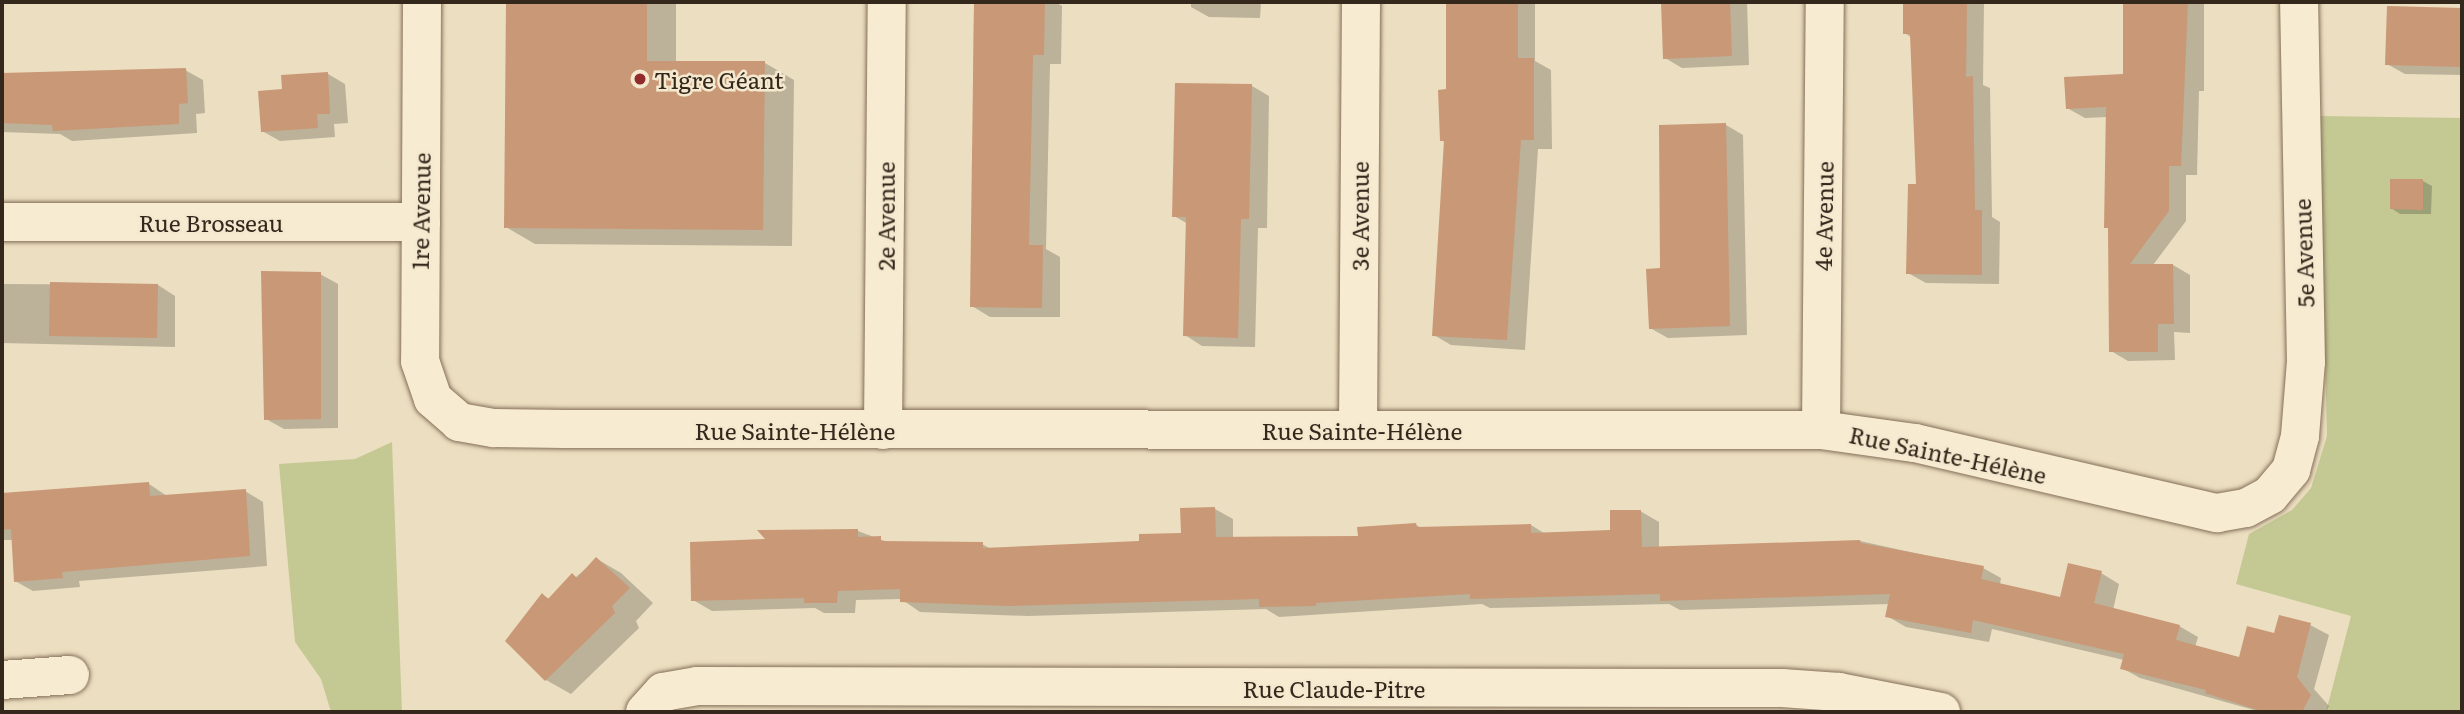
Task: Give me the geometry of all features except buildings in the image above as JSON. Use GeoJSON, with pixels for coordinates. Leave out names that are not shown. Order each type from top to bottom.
{"type":"FeatureCollection","features":[{"type":"Feature","properties":{"kind":"street","name":"1re Avenue"},"geometry":{"type":"LineString","coordinates":[[422,2],[420,361],[433,399],[446,412]]}},
{"type":"Feature","properties":{"kind":"street","name":"2e Avenue"},"geometry":{"type":"LineString","coordinates":[[883,430],[887,2]]}},
{"type":"Feature","properties":{"kind":"street","name":"3e Avenue"},"geometry":{"type":"LineString","coordinates":[[1358,429],[1361,2]]}},
{"type":"Feature","properties":{"kind":"street","name":"4e Avenue"},"geometry":{"type":"LineString","coordinates":[[1821,430],[1825,2]]}},
{"type":"Feature","properties":{"kind":"street","name":"5e Avenue"},"geometry":{"type":"LineString","coordinates":[[2270,495],[2291,470],[2297,455],[2305,395],[2299,2]]}},
{"type":"Feature","properties":{"kind":"street","name":"Rue Brosseau"},"geometry":{"type":"LineString","coordinates":[[2,222],[421,222]]}},
{"type":"Feature","properties":{"kind":"street","name":"Rue Sainte-Hélène"},"geometry":{"type":"LineString","coordinates":[[446,412],[459,422],[494,428],[1821,430],[1915,443],[2196,510],[2234,510],[2270,495]]}},
{"type":"Feature","properties":{"kind":"street"},"geometry":{"type":"LineString","coordinates":[[2,680],[70,675]]}},
{"type":"Feature","properties":{"kind":"street","name":"Rue Claude-Pitre"},"geometry":{"type":"LineString","coordinates":[[645,712],[663,692],[676,688],[726,699],[1639,701],[1816,690],[1941,712]]}},
{"type":"Feature","properties":{"kind":"green space"},"geometry":{"type":"Polygon","coordinates":[[[2319,116],[2462,118],[2462,712],[2326,712],[2351,616],[2236,584],[2249,534],[2292,510],[2311,488],[2327,436],[2319,116]]]}},
{"type":"Feature","properties":{"kind":"green space"},"geometry":{"type":"Polygon","coordinates":[[[392,442],[402,712],[331,712],[321,679],[295,642],[279,464],[355,459],[392,442]]]}},
{"type":"Feature","properties":{"kind":"place","name":"Tigre Géant"},"geometry":{"type":"Point","coordinates":[640,79]}}]}
